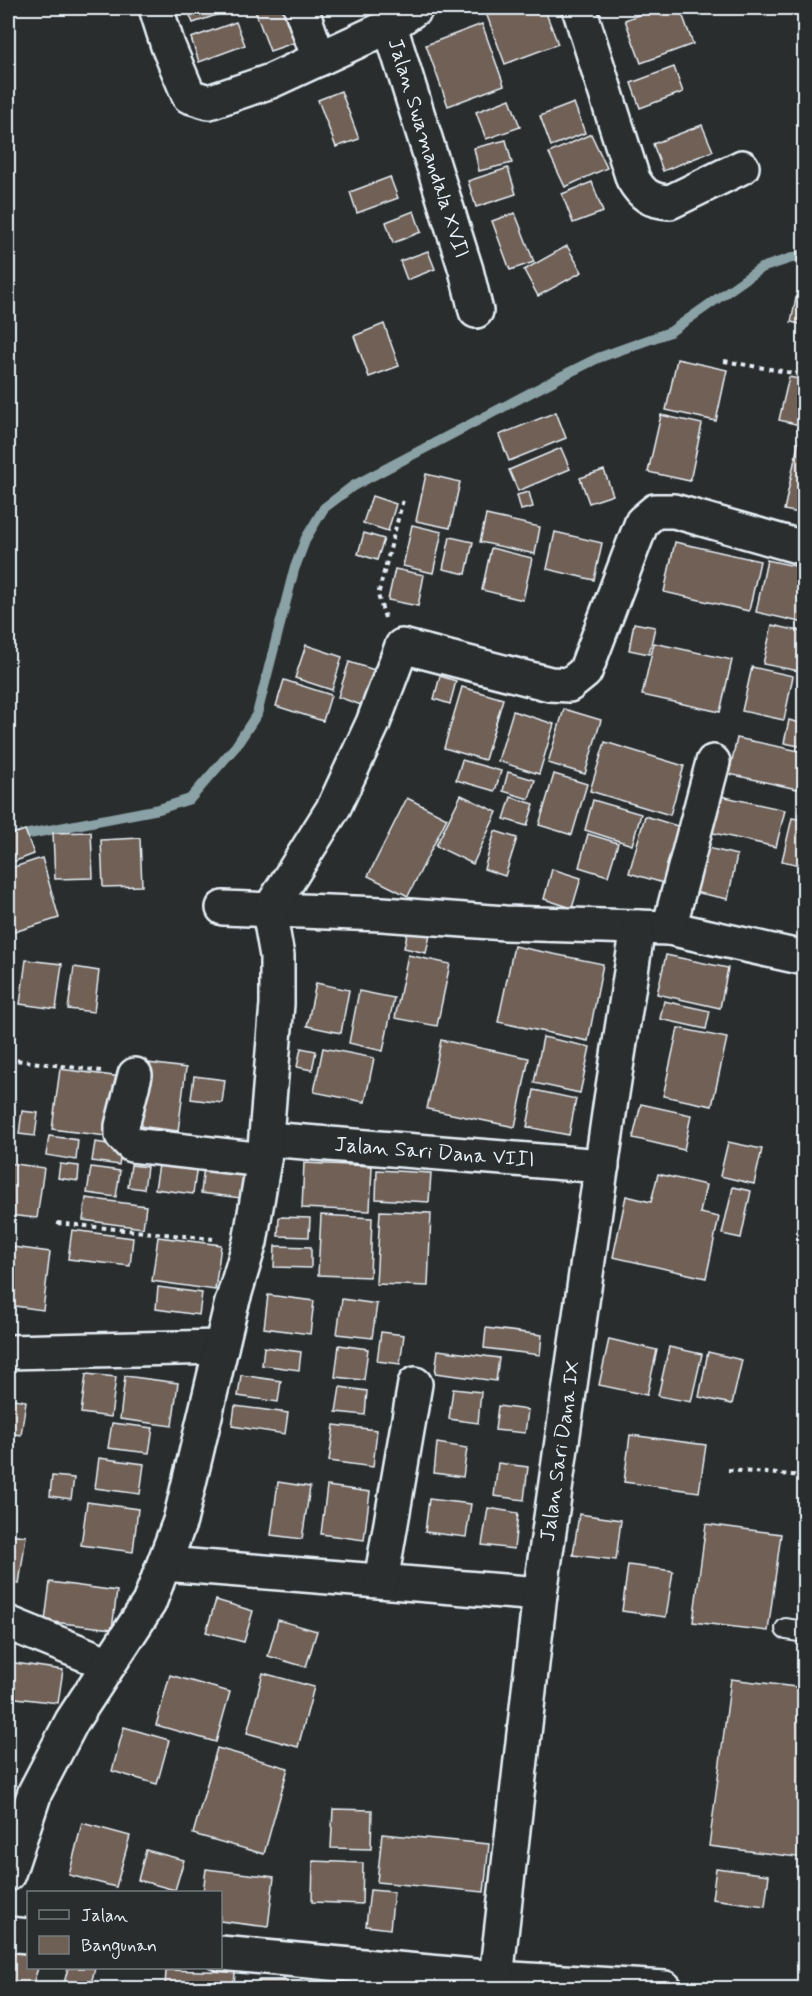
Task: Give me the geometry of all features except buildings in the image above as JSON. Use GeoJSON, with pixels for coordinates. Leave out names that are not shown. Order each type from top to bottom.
{"type":"FeatureCollection","features":[{"type":"Feature","properties":{"kind":"street"},"geometry":{"type":"LineString","coordinates":[[156,8],[168,46],[189,96],[209,102],[271,81],[390,26],[416,8]]}},
{"type":"Feature","properties":{"kind":"street"},"geometry":{"type":"LineString","coordinates":[[301,8],[319,59]]}},
{"type":"Feature","properties":{"kind":"street"},"geometry":{"type":"LineString","coordinates":[[579,8],[633,179],[640,192],[658,201],[670,202],[741,167]]}},
{"type":"Feature","properties":{"kind":"street","name":"Jalan Swamandala XVII"},"geometry":{"type":"LineString","coordinates":[[390,26],[466,270],[476,311]]}},
{"type":"Feature","properties":{"kind":"street"},"geometry":{"type":"LineString","coordinates":[[8,1874],[35,1792],[72,1721],[149,1603],[180,1521],[221,1347],[250,1242],[266,1149],[278,956],[269,911],[334,807],[373,723],[402,646],[550,684],[568,685],[585,672],[642,522],[655,511],[674,511],[804,548]]}},
{"type":"Feature","properties":{"kind":"street","name":"Jalan Sari Dana IX"},"geometry":{"type":"LineString","coordinates":[[496,1978],[540,1594],[602,1166],[654,928],[713,762]]}},
{"type":"Feature","properties":{"kind":"street"},"geometry":{"type":"LineString","coordinates":[[223,908],[382,914],[504,923],[654,928],[804,958]]}},
{"type":"Feature","properties":{"kind":"street","name":"Jalan Sari Dana VIII"},"geometry":{"type":"LineString","coordinates":[[135,1075],[122,1126],[122,1135],[132,1145],[266,1149],[602,1166]]}},
{"type":"Feature","properties":{"kind":"street"},"geometry":{"type":"LineString","coordinates":[[8,1352],[221,1347]]}},
{"type":"Feature","properties":{"kind":"street"},"geometry":{"type":"LineString","coordinates":[[381,1581],[415,1384]]}},
{"type":"Feature","properties":{"kind":"street"},"geometry":{"type":"LineString","coordinates":[[165,1564],[540,1594]]}},
{"type":"Feature","properties":{"kind":"street"},"geometry":{"type":"LineString","coordinates":[[8,1623],[109,1664]]}},
{"type":"Feature","properties":{"kind":"street"},"geometry":{"type":"LineString","coordinates":[[8,1935],[27,1936]]}},
{"type":"Feature","properties":{"kind":"street"},"geometry":{"type":"LineString","coordinates":[[222,1953],[496,1978],[665,1989]]}},
{"type":"Feature","properties":{"kind":"path"},"geometry":{"type":"LineString","coordinates":[[724,361],[804,375]]}},
{"type":"Feature","properties":{"kind":"path"},"geometry":{"type":"LineString","coordinates":[[402,646],[380,610],[378,595],[403,500]]}},
{"type":"Feature","properties":{"kind":"path"},"geometry":{"type":"LineString","coordinates":[[8,1059],[135,1075]]}},
{"type":"Feature","properties":{"kind":"path"},"geometry":{"type":"LineString","coordinates":[[57,1223],[250,1242]]}},
{"type":"Feature","properties":{"kind":"path"},"geometry":{"type":"LineString","coordinates":[[728,1470],[804,1476]]}},
{"type":"Feature","properties":{"kind":"waterway"},"geometry":{"type":"LineString","coordinates":[[8,838],[159,809],[190,799],[236,746],[257,714],[294,570],[306,538],[324,508],[353,486],[598,358],[670,332],[761,268],[804,254]]}}]}
